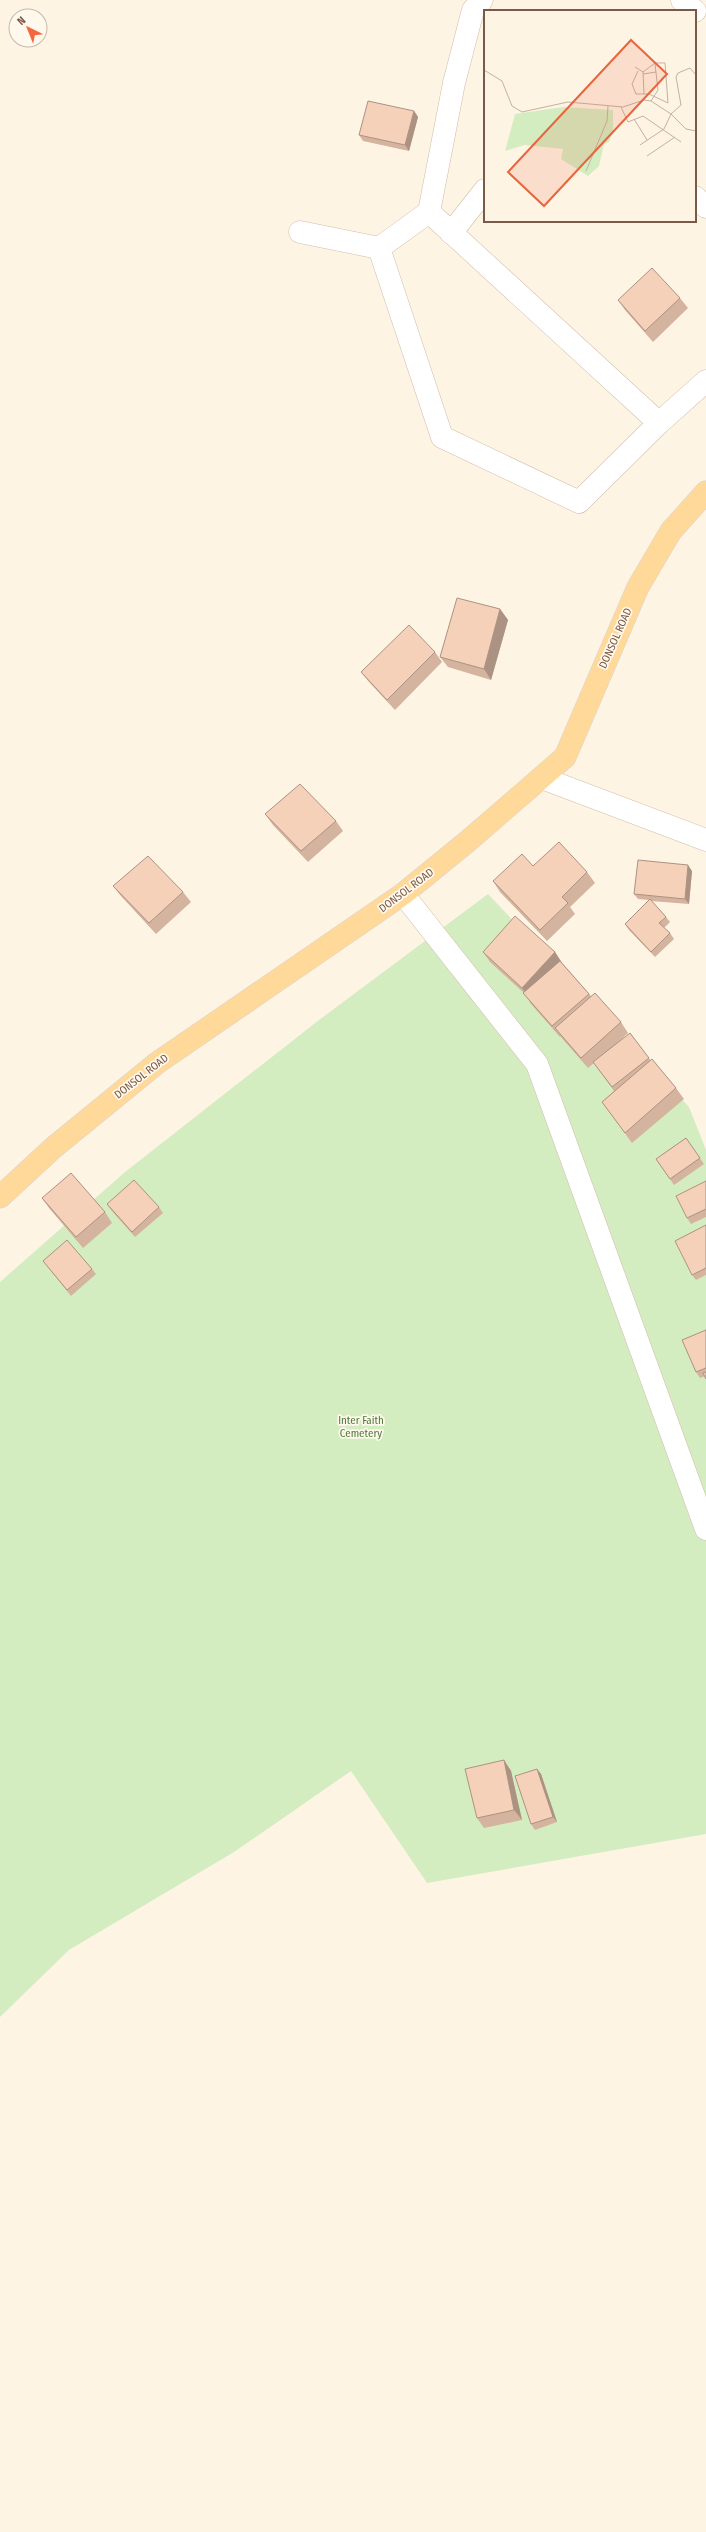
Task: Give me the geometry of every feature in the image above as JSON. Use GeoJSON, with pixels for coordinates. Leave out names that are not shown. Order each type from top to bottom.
{"type":"FeatureCollection","features":[{"type":"Feature","properties":{"kind":"main road","name":"DONSOL ROAD"},"geometry":{"type":"LineString","coordinates":[[0,1197],[53,1148],[156,1063],[404,894],[565,757],[638,587],[671,531],[706,492]]}},
{"type":"Feature","properties":{"kind":"street"},"geometry":{"type":"LineString","coordinates":[[682,0],[694,10]]}},
{"type":"Feature","properties":{"kind":"street"},"geometry":{"type":"LineString","coordinates":[[300,232],[379,248],[430,212],[454,83],[480,10]]}},
{"type":"Feature","properties":{"kind":"street"},"geometry":{"type":"LineString","coordinates":[[696,12],[706,21]]}},
{"type":"Feature","properties":{"kind":"street"},"geometry":{"type":"LineString","coordinates":[[451,232],[484,191]]}},
{"type":"Feature","properties":{"kind":"street"},"geometry":{"type":"LineString","coordinates":[[696,198],[706,207]]}},
{"type":"Feature","properties":{"kind":"street"},"geometry":{"type":"LineString","coordinates":[[430,212],[659,423]]}},
{"type":"Feature","properties":{"kind":"street"},"geometry":{"type":"LineString","coordinates":[[379,248],[442,437],[579,502],[659,423],[706,382]]}},
{"type":"Feature","properties":{"kind":"street"},"geometry":{"type":"LineString","coordinates":[[542,778],[706,840]]}},
{"type":"Feature","properties":{"kind":"street"},"geometry":{"type":"LineString","coordinates":[[404,894],[537,1064],[706,1529]]}},
{"type":"Feature","properties":{"kind":"green space","name":"Inter Faith Cemetery"},"geometry":{"type":"Polygon","coordinates":[[[488,894],[689,1107],[706,1150],[706,1834],[427,1883],[351,1771],[234,1852],[69,1950],[0,2017],[0,1282],[125,1172],[319,1020],[488,894]]]}},
{"type":"Feature","properties":{"kind":"building"},"geometry":{"type":"Polygon","coordinates":[[[368,101],[414,111],[405,145],[359,135],[368,101]]]}},
{"type":"Feature","properties":{"kind":"building"},"geometry":{"type":"Polygon","coordinates":[[[652,268],[680,298],[645,331],[618,300],[652,268]]]}},
{"type":"Feature","properties":{"kind":"building"},"geometry":{"type":"Polygon","coordinates":[[[457,598],[500,609],[484,669],[440,657],[457,598]]]}},
{"type":"Feature","properties":{"kind":"building"},"geometry":{"type":"Polygon","coordinates":[[[409,625],[435,652],[387,700],[361,672],[409,625]]]}},
{"type":"Feature","properties":{"kind":"building"},"geometry":{"type":"Polygon","coordinates":[[[300,784],[336,821],[301,851],[265,814],[300,784]]]}},
{"type":"Feature","properties":{"kind":"building"},"geometry":{"type":"Polygon","coordinates":[[[559,842],[587,872],[562,897],[568,903],[540,930],[493,881],[522,854],[533,866],[559,842]]]}},
{"type":"Feature","properties":{"kind":"building"},"geometry":{"type":"Polygon","coordinates":[[[148,856],[183,892],[149,923],[113,886],[148,856]]]}},
{"type":"Feature","properties":{"kind":"building"},"geometry":{"type":"Polygon","coordinates":[[[638,860],[688,865],[685,899],[634,894],[638,860]]]}},
{"type":"Feature","properties":{"kind":"building"},"geometry":{"type":"Polygon","coordinates":[[[650,899],[666,917],[659,923],[670,933],[651,952],[625,924],[650,899]]]}},
{"type":"Feature","properties":{"kind":"building"},"geometry":{"type":"Polygon","coordinates":[[[515,916],[555,952],[522,988],[483,952],[515,916]]]}},
{"type":"Feature","properties":{"kind":"building"},"geometry":{"type":"Polygon","coordinates":[[[560,961],[589,994],[552,1026],[523,993],[560,961]]]}},
{"type":"Feature","properties":{"kind":"building"},"geometry":{"type":"Polygon","coordinates":[[[595,993],[621,1022],[581,1058],[555,1028],[595,993]]]}},
{"type":"Feature","properties":{"kind":"building"},"geometry":{"type":"Polygon","coordinates":[[[630,1033],[649,1058],[612,1087],[593,1062],[630,1033]]]}},
{"type":"Feature","properties":{"kind":"building"},"geometry":{"type":"Polygon","coordinates":[[[652,1059],[676,1088],[625,1133],[602,1102],[652,1059]]]}},
{"type":"Feature","properties":{"kind":"building"},"geometry":{"type":"Polygon","coordinates":[[[686,1138],[700,1158],[670,1179],[656,1159],[686,1138]]]}},
{"type":"Feature","properties":{"kind":"building"},"geometry":{"type":"Polygon","coordinates":[[[71,1173],[105,1212],[76,1237],[42,1198],[71,1173]]]}},
{"type":"Feature","properties":{"kind":"building"},"geometry":{"type":"Polygon","coordinates":[[[134,1180],[159,1207],[132,1232],[107,1204],[134,1180]]]}},
{"type":"Feature","properties":{"kind":"building"},"geometry":{"type":"Polygon","coordinates":[[[706,1181],[706,1209],[687,1218],[676,1196],[706,1181]]]}},
{"type":"Feature","properties":{"kind":"building"},"geometry":{"type":"Polygon","coordinates":[[[706,1225],[706,1268],[692,1275],[675,1241],[706,1225]]]}},
{"type":"Feature","properties":{"kind":"building"},"geometry":{"type":"Polygon","coordinates":[[[67,1240],[92,1269],[67,1290],[43,1261],[67,1240]]]}},
{"type":"Feature","properties":{"kind":"building"},"geometry":{"type":"Polygon","coordinates":[[[706,1330],[706,1368],[696,1372],[682,1340],[706,1330]]]}},
{"type":"Feature","properties":{"kind":"building"},"geometry":{"type":"Polygon","coordinates":[[[706,1372],[706,1379],[703,1373],[706,1372]]]}},
{"type":"Feature","properties":{"kind":"building"},"geometry":{"type":"Polygon","coordinates":[[[504,1760],[514,1810],[477,1818],[465,1769],[504,1760]]]}},
{"type":"Feature","properties":{"kind":"building"},"geometry":{"type":"Polygon","coordinates":[[[537,1769],[553,1817],[531,1824],[515,1776],[537,1769]]]}}]}
